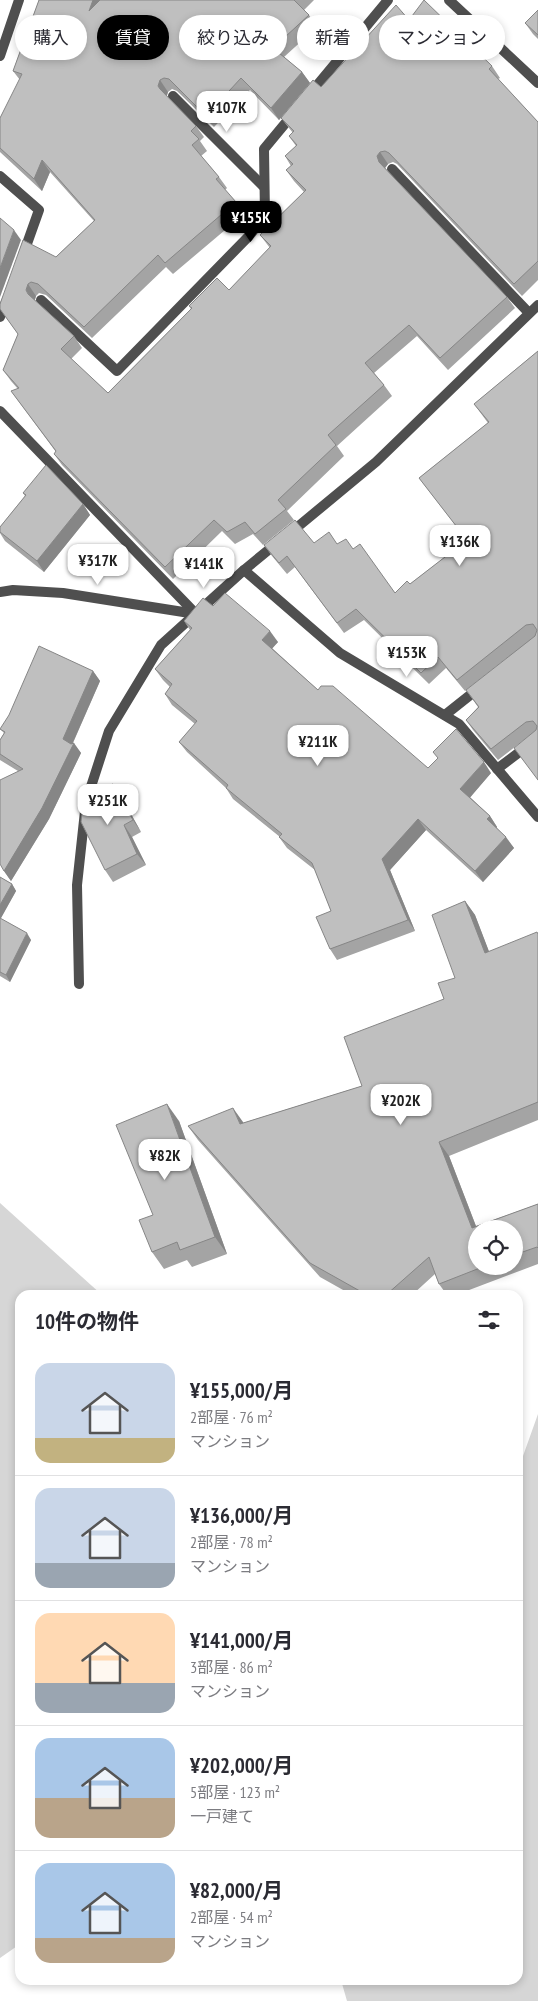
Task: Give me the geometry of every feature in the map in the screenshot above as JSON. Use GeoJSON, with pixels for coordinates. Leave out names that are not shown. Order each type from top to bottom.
{"type":"FeatureCollection","features":[{"type":"Feature","properties":{"kind":"street"},"geometry":{"type":"LineString","coordinates":[[0,56],[19,0]]}},
{"type":"Feature","properties":{"kind":"street"},"geometry":{"type":"LineString","coordinates":[[41,300],[117,371],[249,236],[265,216],[264,149],[388,0]]}},
{"type":"Feature","properties":{"kind":"street"},"geometry":{"type":"LineString","coordinates":[[449,0],[538,83]]}},
{"type":"Feature","properties":{"kind":"street"},"geometry":{"type":"LineString","coordinates":[[173,96],[264,187]]}},
{"type":"Feature","properties":{"kind":"street"},"geometry":{"type":"LineString","coordinates":[[392,169],[530,313]]}},
{"type":"Feature","properties":{"kind":"street"},"geometry":{"type":"LineString","coordinates":[[0,176],[39,210],[20,263]]}},
{"type":"Feature","properties":{"kind":"street"},"geometry":{"type":"LineString","coordinates":[[0,317],[10,290]]}},
{"type":"Feature","properties":{"kind":"street"},"geometry":{"type":"LineString","coordinates":[[79,984],[77,885],[86,802],[109,731],[161,645],[244,570],[376,462],[538,304]]}},
{"type":"Feature","properties":{"kind":"street"},"geometry":{"type":"LineString","coordinates":[[0,411],[196,614]]}},
{"type":"Feature","properties":{"kind":"street"},"geometry":{"type":"LineString","coordinates":[[244,570],[340,653],[459,724],[538,817]]}},
{"type":"Feature","properties":{"kind":"street"},"geometry":{"type":"LineString","coordinates":[[0,592],[13,590],[63,593],[196,614]]}},
{"type":"Feature","properties":{"kind":"street"},"geometry":{"type":"LineString","coordinates":[[445,715],[484,684]]}},
{"type":"Feature","properties":{"kind":"street"},"geometry":{"type":"LineString","coordinates":[[497,769],[538,738]]}},
{"type":"Feature","properties":{"kind":"shaded area"},"geometry":{"type":"Polygon","coordinates":[[[0,1203],[96,1290],[15,1290],[15,1948],[0,1958],[0,1203]]]}},
{"type":"Feature","properties":{"kind":"shaded area"},"geometry":{"type":"Polygon","coordinates":[[[538,1414],[538,2001],[347,2001],[342,1985],[523,1985],[523,1456],[538,1414]]]}},
{"type":"Feature","properties":{"kind":"building"},"geometry":{"type":"Polygon","coordinates":[[[39,0],[93,0],[89,11],[100,0],[294,0],[309,15],[297,15],[297,26],[287,35],[287,15],[179,15],[179,60],[287,60],[302,72],[271,108],[241,78],[206,116],[169,79],[164,78],[160,80],[158,86],[160,89],[196,126],[191,131],[199,139],[192,145],[219,177],[216,179],[236,202],[165,263],[158,255],[84,327],[38,284],[31,282],[28,284],[26,290],[28,294],[74,336],[61,349],[108,393],[192,308],[189,306],[217,278],[229,290],[271,246],[260,235],[306,190],[286,170],[293,164],[285,156],[297,145],[289,136],[294,131],[281,118],[313,80],[321,87],[346,60],[369,60],[369,35],[379,24],[379,60],[486,60],[492,66],[489,69],[538,122],[538,261],[514,284],[389,153],[385,151],[380,152],[377,156],[379,162],[507,297],[440,358],[409,325],[365,363],[384,385],[328,435],[336,445],[278,500],[286,509],[255,534],[245,522],[227,532],[214,520],[165,567],[54,454],[56,451],[11,391],[19,388],[3,370],[18,334],[0,309],[0,304],[23,240],[56,257],[95,220],[42,160],[34,179],[0,148],[0,118],[22,74],[13,71],[17,60],[87,60],[87,15],[34,15],[39,0]]]}},
{"type":"Feature","properties":{"kind":"building"},"geometry":{"type":"Polygon","coordinates":[[[424,0],[439,15],[413,15],[424,0]]]}},
{"type":"Feature","properties":{"kind":"building"},"geometry":{"type":"Polygon","coordinates":[[[396,5],[405,15],[387,15],[396,5]]]}},
{"type":"Feature","properties":{"kind":"building"},"geometry":{"type":"Polygon","coordinates":[[[538,10],[538,35],[525,23],[538,10]]]}},
{"type":"Feature","properties":{"kind":"building"},"geometry":{"type":"Polygon","coordinates":[[[0,218],[14,230],[0,268],[0,218]]]}},
{"type":"Feature","properties":{"kind":"building"},"geometry":{"type":"Polygon","coordinates":[[[538,351],[538,780],[514,748],[536,730],[537,726],[533,721],[526,722],[491,749],[466,720],[479,707],[466,690],[535,636],[537,630],[533,624],[526,625],[457,680],[438,657],[421,673],[356,609],[337,623],[287,556],[279,563],[264,545],[295,520],[314,543],[329,532],[337,544],[346,539],[353,549],[360,544],[395,593],[407,581],[410,584],[467,540],[419,478],[489,422],[474,404],[538,351]]]}},
{"type":"Feature","properties":{"kind":"building"},"geometry":{"type":"Polygon","coordinates":[[[46,465],[83,504],[37,561],[0,532],[0,527],[26,495],[23,493],[46,465]]]}},
{"type":"Feature","properties":{"kind":"building"},"geometry":{"type":"Polygon","coordinates":[[[225,593],[270,631],[262,640],[318,690],[321,686],[333,686],[428,768],[438,758],[433,752],[456,729],[484,762],[460,789],[490,816],[487,819],[506,837],[475,871],[418,819],[382,859],[408,920],[330,949],[316,917],[331,911],[312,863],[279,837],[282,834],[226,788],[228,785],[179,742],[197,721],[165,694],[172,684],[155,669],[192,628],[184,621],[203,598],[213,606],[225,593]]]}},
{"type":"Feature","properties":{"kind":"building"},"geometry":{"type":"Polygon","coordinates":[[[39,646],[93,671],[63,739],[71,744],[74,743],[42,808],[4,871],[0,864],[0,780],[23,769],[0,754],[0,740],[5,732],[0,729],[9,715],[39,646]]]}},
{"type":"Feature","properties":{"kind":"building"},"geometry":{"type":"Polygon","coordinates":[[[113,784],[133,820],[124,825],[137,854],[105,870],[81,822],[83,803],[89,795],[113,784]]]}},
{"type":"Feature","properties":{"kind":"building"},"geometry":{"type":"Polygon","coordinates":[[[0,877],[12,884],[0,905],[0,877]]]}},
{"type":"Feature","properties":{"kind":"building"},"geometry":{"type":"Polygon","coordinates":[[[465,901],[485,953],[537,932],[538,1102],[439,1142],[469,1220],[468,1273],[439,1284],[429,1257],[392,1290],[358,1290],[310,1263],[188,1126],[233,1108],[240,1124],[362,1086],[344,1037],[444,999],[438,983],[455,978],[432,915],[465,901]]]}},
{"type":"Feature","properties":{"kind":"building"},"geometry":{"type":"Polygon","coordinates":[[[0,918],[27,933],[6,975],[0,972],[0,918]]]}},
{"type":"Feature","properties":{"kind":"building"},"geometry":{"type":"Polygon","coordinates":[[[167,1104],[215,1237],[180,1250],[177,1242],[152,1252],[139,1220],[153,1215],[116,1125],[167,1104]]]}},
{"type":"Feature","properties":{"kind":"building"},"geometry":{"type":"Polygon","coordinates":[[[538,1204],[537,1247],[523,1252],[523,1220],[494,1220],[538,1204]]]}}]}
